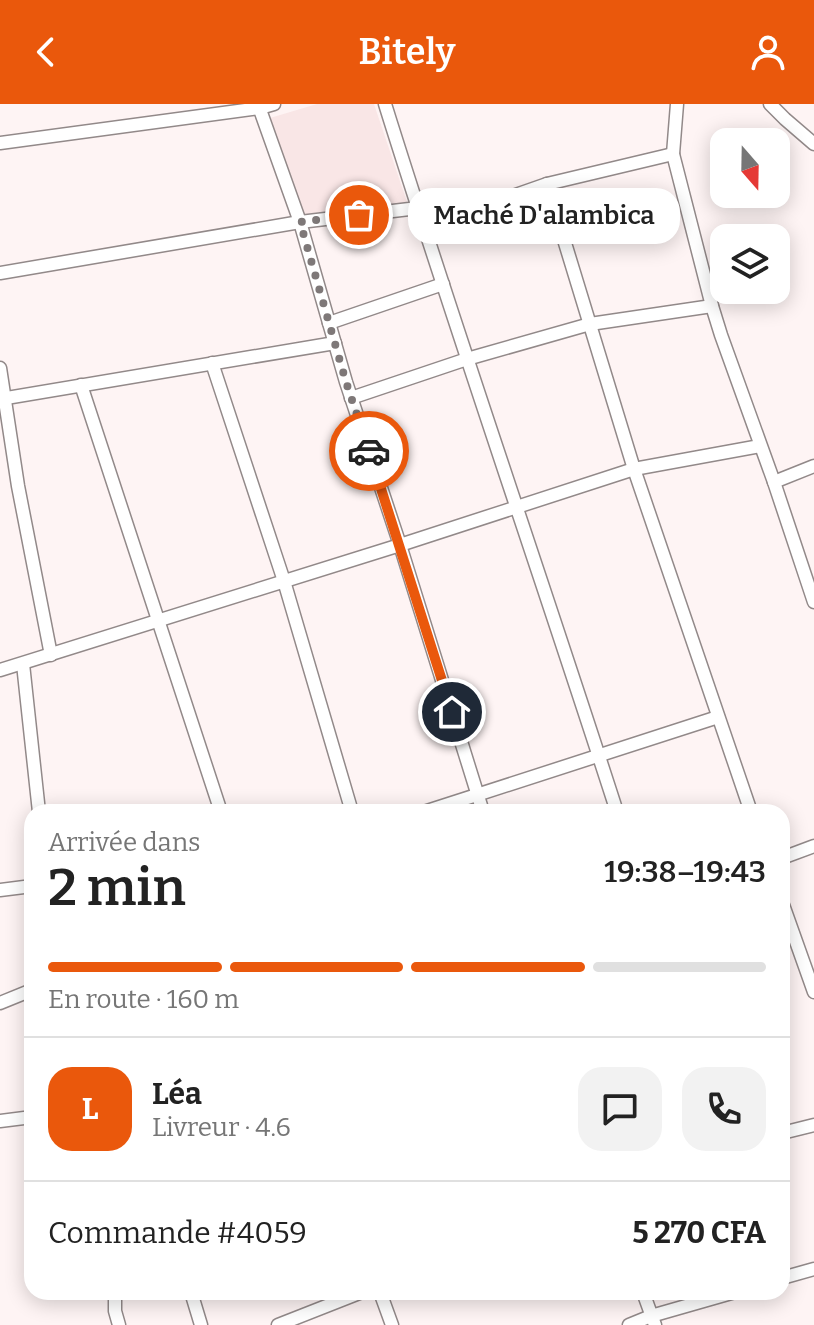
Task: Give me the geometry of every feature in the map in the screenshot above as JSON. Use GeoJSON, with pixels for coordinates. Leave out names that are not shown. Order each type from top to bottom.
{"type":"FeatureCollection","features":[{"type":"Feature","properties":{"kind":"street"},"geometry":{"type":"LineString","coordinates":[[0,143],[274,104]]}},
{"type":"Feature","properties":{"kind":"street"},"geometry":{"type":"LineString","coordinates":[[385,104],[614,804]]}},
{"type":"Feature","properties":{"kind":"street"},"geometry":{"type":"LineString","coordinates":[[677,104],[673,154],[712,306],[813,593]]}},
{"type":"Feature","properties":{"kind":"street"},"geometry":{"type":"LineString","coordinates":[[770,104],[814,144]]}},
{"type":"Feature","properties":{"kind":"street"},"geometry":{"type":"LineString","coordinates":[[259,106],[300,222],[351,398],[481,804]]}},
{"type":"Feature","properties":{"kind":"street"},"geometry":{"type":"LineString","coordinates":[[424,227],[547,184],[673,154]]}},
{"type":"Feature","properties":{"kind":"street"},"geometry":{"type":"LineString","coordinates":[[547,184],[634,469],[748,804]]}},
{"type":"Feature","properties":{"kind":"street"},"geometry":{"type":"LineString","coordinates":[[0,273],[300,222],[418,208]]}},
{"type":"Feature","properties":{"kind":"street"},"geometry":{"type":"LineString","coordinates":[[329,323],[443,284]]}},
{"type":"Feature","properties":{"kind":"street"},"geometry":{"type":"LineString","coordinates":[[351,398],[467,359],[590,324],[712,306]]}},
{"type":"Feature","properties":{"kind":"street"},"geometry":{"type":"LineString","coordinates":[[2,398],[335,343]]}},
{"type":"Feature","properties":{"kind":"street"},"geometry":{"type":"LineString","coordinates":[[212,363],[284,581],[350,804]]}},
{"type":"Feature","properties":{"kind":"street"},"geometry":{"type":"LineString","coordinates":[[0,368],[2,398],[51,655]]}},
{"type":"Feature","properties":{"kind":"street"},"geometry":{"type":"LineString","coordinates":[[81,385],[218,804]]}},
{"type":"Feature","properties":{"kind":"street"},"geometry":{"type":"LineString","coordinates":[[0,670],[634,469],[760,446]]}},
{"type":"Feature","properties":{"kind":"street"},"geometry":{"type":"LineString","coordinates":[[774,482],[814,466]]}},
{"type":"Feature","properties":{"kind":"street"},"geometry":{"type":"LineString","coordinates":[[23,664],[38,804]]}},
{"type":"Feature","properties":{"kind":"street"},"geometry":{"type":"LineString","coordinates":[[449,804],[718,717]]}},
{"type":"Feature","properties":{"kind":"street"},"geometry":{"type":"LineString","coordinates":[[790,855],[814,846]]}},
{"type":"Feature","properties":{"kind":"street"},"geometry":{"type":"LineString","coordinates":[[0,890],[24,887]]}},
{"type":"Feature","properties":{"kind":"street"},"geometry":{"type":"LineString","coordinates":[[790,924],[814,992]]}},
{"type":"Feature","properties":{"kind":"street"},"geometry":{"type":"LineString","coordinates":[[0,1003],[24,993]]}},
{"type":"Feature","properties":{"kind":"street"},"geometry":{"type":"LineString","coordinates":[[0,1121],[24,1118]]}},
{"type":"Feature","properties":{"kind":"street"},"geometry":{"type":"LineString","coordinates":[[790,1131],[814,1125]]}},
{"type":"Feature","properties":{"kind":"street"},"geometry":{"type":"LineString","coordinates":[[790,1276],[814,1269]]}},
{"type":"Feature","properties":{"kind":"street"},"geometry":{"type":"LineString","coordinates":[[115,1300],[119,1325]]}},
{"type":"Feature","properties":{"kind":"street"},"geometry":{"type":"LineString","coordinates":[[193,1300],[201,1325]]}},
{"type":"Feature","properties":{"kind":"street"},"geometry":{"type":"LineString","coordinates":[[278,1325],[342,1300]]}},
{"type":"Feature","properties":{"kind":"street"},"geometry":{"type":"LineString","coordinates":[[383,1300],[392,1325]]}},
{"type":"Feature","properties":{"kind":"street"},"geometry":{"type":"LineString","coordinates":[[646,1300],[653,1320]]}},
{"type":"Feature","properties":{"kind":"street"},"geometry":{"type":"LineString","coordinates":[[629,1325],[712,1300]]}},
{"type":"Feature","properties":{"kind":"shaded area"},"geometry":{"type":"Polygon","coordinates":[[[317,104],[374,104],[408,205],[305,218],[270,118],[317,104]]]}},
{"type":"Feature","properties":{"kind":"way so far"},"geometry":{"type":"LineString","coordinates":[[359,215],[300,222],[369,451]]}},
{"type":"Feature","properties":{"kind":"place","name":"Maché D'alambica"},"geometry":{"type":"Point","coordinates":[359,215]}},
{"type":"Feature","properties":{"kind":"route"},"geometry":{"type":"LineString","coordinates":[[369,451],[452,712]]}}]}
